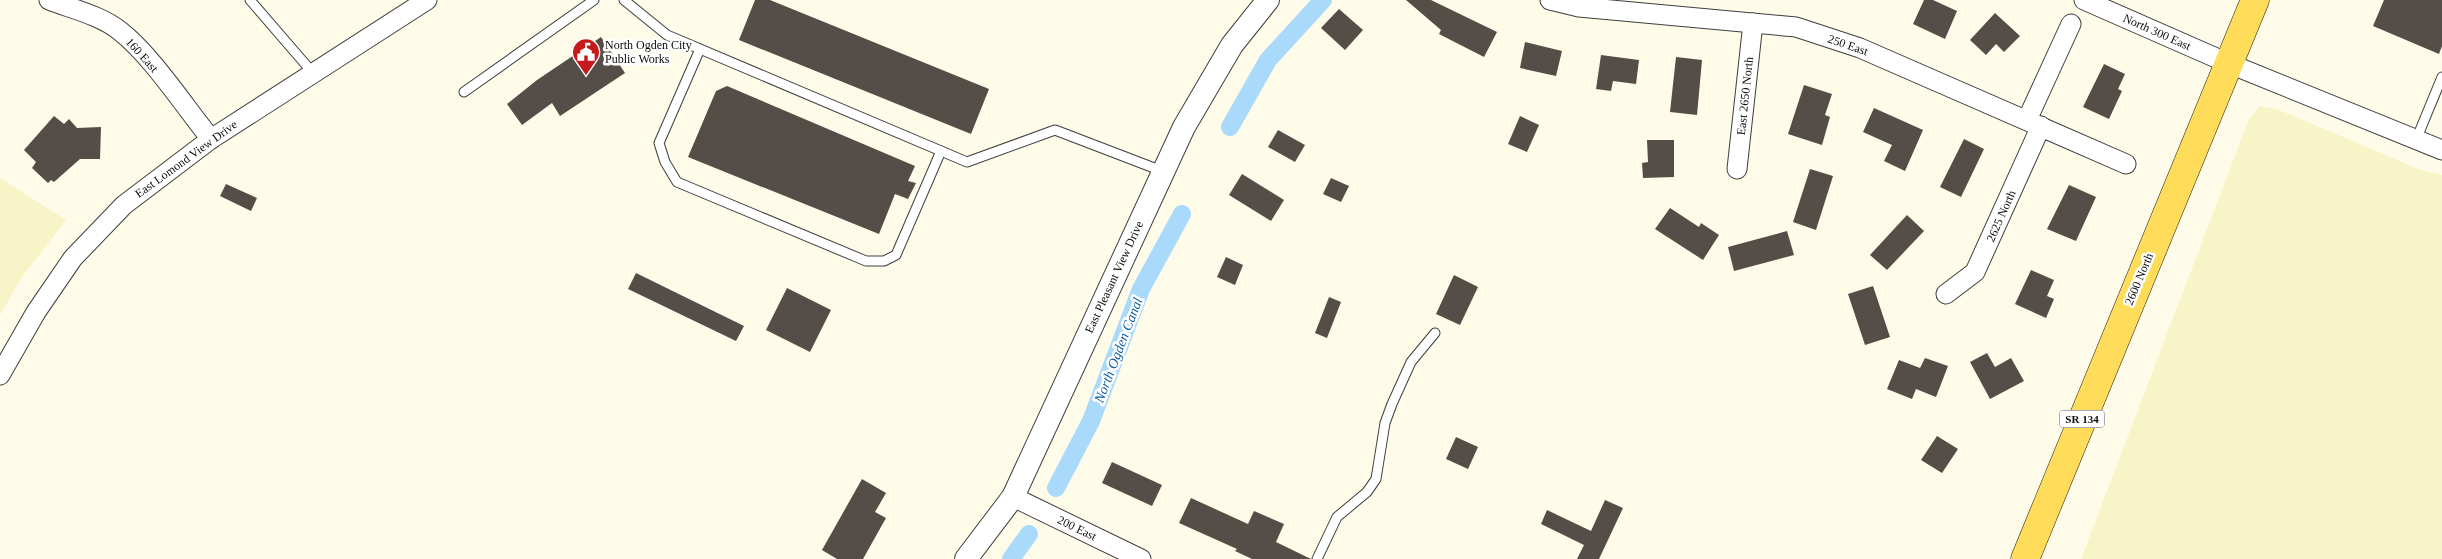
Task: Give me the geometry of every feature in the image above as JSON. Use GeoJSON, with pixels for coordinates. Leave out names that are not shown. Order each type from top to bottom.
{"type":"FeatureCollection","features":[{"type":"Feature","properties":{"kind":"main road","name":"2600 North"},"geometry":{"type":"LineString","coordinates":[[2025,559],[2255,0]]}},
{"type":"Feature","properties":{"kind":"street","name":"160 East"},"geometry":{"type":"LineString","coordinates":[[50,0],[93,16],[119,30],[143,53],[211,139]]}},
{"type":"Feature","properties":{"kind":"street","name":"East Lomond View Drive"},"geometry":{"type":"LineString","coordinates":[[0,375],[36,312],[73,258],[124,205],[211,139],[427,0]]}},
{"type":"Feature","properties":{"kind":"street","name":"East Pleasant View Drive"},"geometry":{"type":"LineString","coordinates":[[966,559],[1013,496],[1163,171],[1209,81],[1232,45],[1268,0]]}},
{"type":"Feature","properties":{"kind":"street","name":"250 East"},"geometry":{"type":"LineString","coordinates":[[1550,0],[1580,7],[1796,27],[1860,48],[2126,164]]}},
{"type":"Feature","properties":{"kind":"street","name":"North 300 East"},"geometry":{"type":"LineString","coordinates":[[2084,0],[2230,64],[2442,150]]}},
{"type":"Feature","properties":{"kind":"street","name":"East 2650 North"},"geometry":{"type":"LineString","coordinates":[[1737,169],[1753,23]]}},
{"type":"Feature","properties":{"kind":"street","name":"2625 North"},"geometry":{"type":"LineString","coordinates":[[1946,294],[1975,272],[2072,24]]}},
{"type":"Feature","properties":{"kind":"street","name":"200 East"},"geometry":{"type":"LineString","coordinates":[[1013,496],[1141,559]]}},
{"type":"Feature","properties":{"kind":"lane"},"geometry":{"type":"LineString","coordinates":[[250,0],[313,73]]}},
{"type":"Feature","properties":{"kind":"lane"},"geometry":{"type":"LineString","coordinates":[[464,92],[594,0]]}},
{"type":"Feature","properties":{"kind":"lane"},"geometry":{"type":"LineString","coordinates":[[624,0],[667,35],[967,162],[1056,130],[1163,171]]}},
{"type":"Feature","properties":{"kind":"lane"},"geometry":{"type":"LineString","coordinates":[[700,49],[659,143],[664,162],[677,182],[866,261],[875,263],[896,255],[941,151]]}},
{"type":"Feature","properties":{"kind":"lane"},"geometry":{"type":"LineString","coordinates":[[2416,140],[2442,77]]}},
{"type":"Feature","properties":{"kind":"lane"},"geometry":{"type":"LineString","coordinates":[[1317,559],[1337,518],[1367,492],[1376,479],[1387,414],[1411,362],[1435,333]]}},
{"type":"Feature","properties":{"kind":"shaded area"},"geometry":{"type":"Polygon","coordinates":[[[2260,106],[2277,109],[2418,169],[2442,175],[2442,559],[2081,559],[2249,119],[2260,106]]]}},
{"type":"Feature","properties":{"kind":"shaded area"},"geometry":{"type":"Polygon","coordinates":[[[0,178],[66,220],[22,277],[0,315],[0,178]]]}},
{"type":"Feature","properties":{"kind":"building"},"geometry":{"type":"Polygon","coordinates":[[[755,0],[770,0],[989,89],[971,134],[739,40],[755,0]]]}},
{"type":"Feature","properties":{"kind":"building"},"geometry":{"type":"Polygon","coordinates":[[[1406,0],[1431,0],[1497,32],[1484,57],[1439,34],[1441,30],[1406,0]]]}},
{"type":"Feature","properties":{"kind":"building"},"geometry":{"type":"Polygon","coordinates":[[[1924,0],[1933,0],[1957,11],[1945,39],[1913,24],[1924,0]]]}},
{"type":"Feature","properties":{"kind":"building"},"geometry":{"type":"Polygon","coordinates":[[[2384,0],[2442,0],[2442,46],[2439,54],[2373,26],[2384,0]]]}},
{"type":"Feature","properties":{"kind":"building"},"geometry":{"type":"Polygon","coordinates":[[[1339,9],[1363,30],[1345,50],[1321,28],[1339,9]]]}},
{"type":"Feature","properties":{"kind":"building"},"geometry":{"type":"Polygon","coordinates":[[[1995,13],[2020,36],[2004,52],[1996,44],[1986,55],[1970,40],[1995,13]]]}},
{"type":"Feature","properties":{"kind":"building"},"geometry":{"type":"Polygon","coordinates":[[[601,37],[625,73],[560,116],[552,103],[522,125],[507,104],[537,80],[601,37]]]}},
{"type":"Feature","properties":{"kind":"building"},"geometry":{"type":"Polygon","coordinates":[[[1525,42],[1562,51],[1556,76],[1520,68],[1525,42]]]}},
{"type":"Feature","properties":{"kind":"building"},"geometry":{"type":"Polygon","coordinates":[[[1601,55],[1639,60],[1636,84],[1613,81],[1611,91],[1596,89],[1601,55]]]}},
{"type":"Feature","properties":{"kind":"building"},"geometry":{"type":"Polygon","coordinates":[[[1676,57],[1702,60],[1697,115],[1670,112],[1676,57]]]}},
{"type":"Feature","properties":{"kind":"building"},"geometry":{"type":"Polygon","coordinates":[[[2104,64],[2125,74],[2118,89],[2122,91],[2109,119],[2083,107],[2104,64]]]}},
{"type":"Feature","properties":{"kind":"building"},"geometry":{"type":"Polygon","coordinates":[[[1804,85],[1832,94],[1825,115],[1830,117],[1822,145],[1788,134],[1804,85]]]}},
{"type":"Feature","properties":{"kind":"building"},"geometry":{"type":"Polygon","coordinates":[[[727,86],[915,166],[908,181],[916,183],[908,199],[895,194],[879,234],[688,157],[716,91],[727,86]]]}},
{"type":"Feature","properties":{"kind":"building"},"geometry":{"type":"Polygon","coordinates":[[[1874,108],[1923,130],[1905,171],[1884,161],[1892,145],[1863,132],[1874,108]]]}},
{"type":"Feature","properties":{"kind":"building"},"geometry":{"type":"Polygon","coordinates":[[[54,116],[64,124],[69,119],[77,128],[101,127],[100,159],[80,159],[54,182],[51,180],[48,183],[32,168],[36,162],[24,150],[54,116]]]}},
{"type":"Feature","properties":{"kind":"building"},"geometry":{"type":"Polygon","coordinates":[[[1520,116],[1539,125],[1527,152],[1508,144],[1520,116]]]}},
{"type":"Feature","properties":{"kind":"building"},"geometry":{"type":"Polygon","coordinates":[[[1278,130],[1305,145],[1295,162],[1268,147],[1278,130]]]}},
{"type":"Feature","properties":{"kind":"building"},"geometry":{"type":"Polygon","coordinates":[[[1964,139],[1984,149],[1961,197],[1940,187],[1964,139]]]}},
{"type":"Feature","properties":{"kind":"building"},"geometry":{"type":"Polygon","coordinates":[[[1647,140],[1674,140],[1674,177],[1643,178],[1642,163],[1648,162],[1647,140]]]}},
{"type":"Feature","properties":{"kind":"building"},"geometry":{"type":"Polygon","coordinates":[[[1810,169],[1833,176],[1816,230],[1793,222],[1810,169]]]}},
{"type":"Feature","properties":{"kind":"building"},"geometry":{"type":"Polygon","coordinates":[[[1242,174],[1284,200],[1271,221],[1229,195],[1242,174]]]}},
{"type":"Feature","properties":{"kind":"building"},"geometry":{"type":"Polygon","coordinates":[[[1331,178],[1349,186],[1341,202],[1323,194],[1331,178]]]}},
{"type":"Feature","properties":{"kind":"building"},"geometry":{"type":"Polygon","coordinates":[[[226,184],[257,198],[251,211],[220,196],[226,184]]]}},
{"type":"Feature","properties":{"kind":"building"},"geometry":{"type":"Polygon","coordinates":[[[2069,185],[2096,197],[2076,241],[2047,229],[2069,185]]]}},
{"type":"Feature","properties":{"kind":"building"},"geometry":{"type":"Polygon","coordinates":[[[1670,208],[1699,227],[1701,223],[1719,235],[1703,260],[1655,229],[1670,208]]]}},
{"type":"Feature","properties":{"kind":"building"},"geometry":{"type":"Polygon","coordinates":[[[1907,215],[1924,231],[1887,270],[1870,255],[1907,215]]]}},
{"type":"Feature","properties":{"kind":"building"},"geometry":{"type":"Polygon","coordinates":[[[1787,231],[1794,255],[1734,271],[1728,247],[1787,231]]]}},
{"type":"Feature","properties":{"kind":"building"},"geometry":{"type":"Polygon","coordinates":[[[1226,257],[1243,265],[1235,285],[1217,277],[1226,257]]]}},
{"type":"Feature","properties":{"kind":"building"},"geometry":{"type":"Polygon","coordinates":[[[2031,270],[2054,280],[2047,296],[2054,299],[2046,318],[2015,304],[2031,270]]]}},
{"type":"Feature","properties":{"kind":"building"},"geometry":{"type":"Polygon","coordinates":[[[636,273],[744,326],[736,341],[628,289],[636,273]]]}},
{"type":"Feature","properties":{"kind":"building"},"geometry":{"type":"Polygon","coordinates":[[[1454,275],[1478,287],[1460,325],[1436,314],[1454,275]]]}},
{"type":"Feature","properties":{"kind":"building"},"geometry":{"type":"Polygon","coordinates":[[[1873,286],[1890,337],[1865,345],[1848,294],[1873,286]]]}},
{"type":"Feature","properties":{"kind":"building"},"geometry":{"type":"Polygon","coordinates":[[[787,288],[831,310],[810,352],[766,330],[787,288]]]}},
{"type":"Feature","properties":{"kind":"building"},"geometry":{"type":"Polygon","coordinates":[[[1329,297],[1341,302],[1327,338],[1315,333],[1329,297]]]}},
{"type":"Feature","properties":{"kind":"building"},"geometry":{"type":"Polygon","coordinates":[[[1987,353],[1995,367],[2011,358],[2024,381],[1990,399],[1970,362],[1987,353]]]}},
{"type":"Feature","properties":{"kind":"building"},"geometry":{"type":"Polygon","coordinates":[[[1925,358],[1948,366],[1936,397],[1916,389],[1912,399],[1887,389],[1899,360],[1920,368],[1925,358]]]}},
{"type":"Feature","properties":{"kind":"building"},"geometry":{"type":"Polygon","coordinates":[[[1937,436],[1958,449],[1942,473],[1921,460],[1937,436]]]}},
{"type":"Feature","properties":{"kind":"building"},"geometry":{"type":"Polygon","coordinates":[[[1456,437],[1478,447],[1468,469],[1446,459],[1456,437]]]}},
{"type":"Feature","properties":{"kind":"building"},"geometry":{"type":"Polygon","coordinates":[[[1112,462],[1162,485],[1152,506],[1102,483],[1112,462]]]}},
{"type":"Feature","properties":{"kind":"building"},"geometry":{"type":"Polygon","coordinates":[[[862,479],[886,493],[875,512],[886,518],[863,559],[837,559],[822,550],[862,479]]]}},
{"type":"Feature","properties":{"kind":"building"},"geometry":{"type":"Polygon","coordinates":[[[1191,498],[1248,524],[1254,511],[1284,524],[1276,542],[1311,559],[1252,559],[1235,551],[1237,549],[1179,523],[1191,498]]]}},
{"type":"Feature","properties":{"kind":"building"},"geometry":{"type":"Polygon","coordinates":[[[1605,500],[1623,508],[1599,559],[1577,559],[1584,545],[1541,524],[1547,510],[1591,531],[1605,500]]]}},
{"type":"Feature","properties":{"kind":"waterway","name":"North Ogden Canal"},"geometry":{"type":"LineString","coordinates":[[1230,127],[1268,60],[1323,0]]}},
{"type":"Feature","properties":{"kind":"waterway","name":"North Ogden Canal"},"geometry":{"type":"LineString","coordinates":[[1056,488],[1091,421],[1141,289],[1182,214]]}},
{"type":"Feature","properties":{"kind":"waterway","name":"North Ogden Canal"},"geometry":{"type":"LineString","coordinates":[[1011,559],[1029,534]]}},
{"type":"Feature","properties":{"kind":"place","name":"North Ogden City Public Works"},"geometry":{"type":"Point","coordinates":[586,76]}}]}
